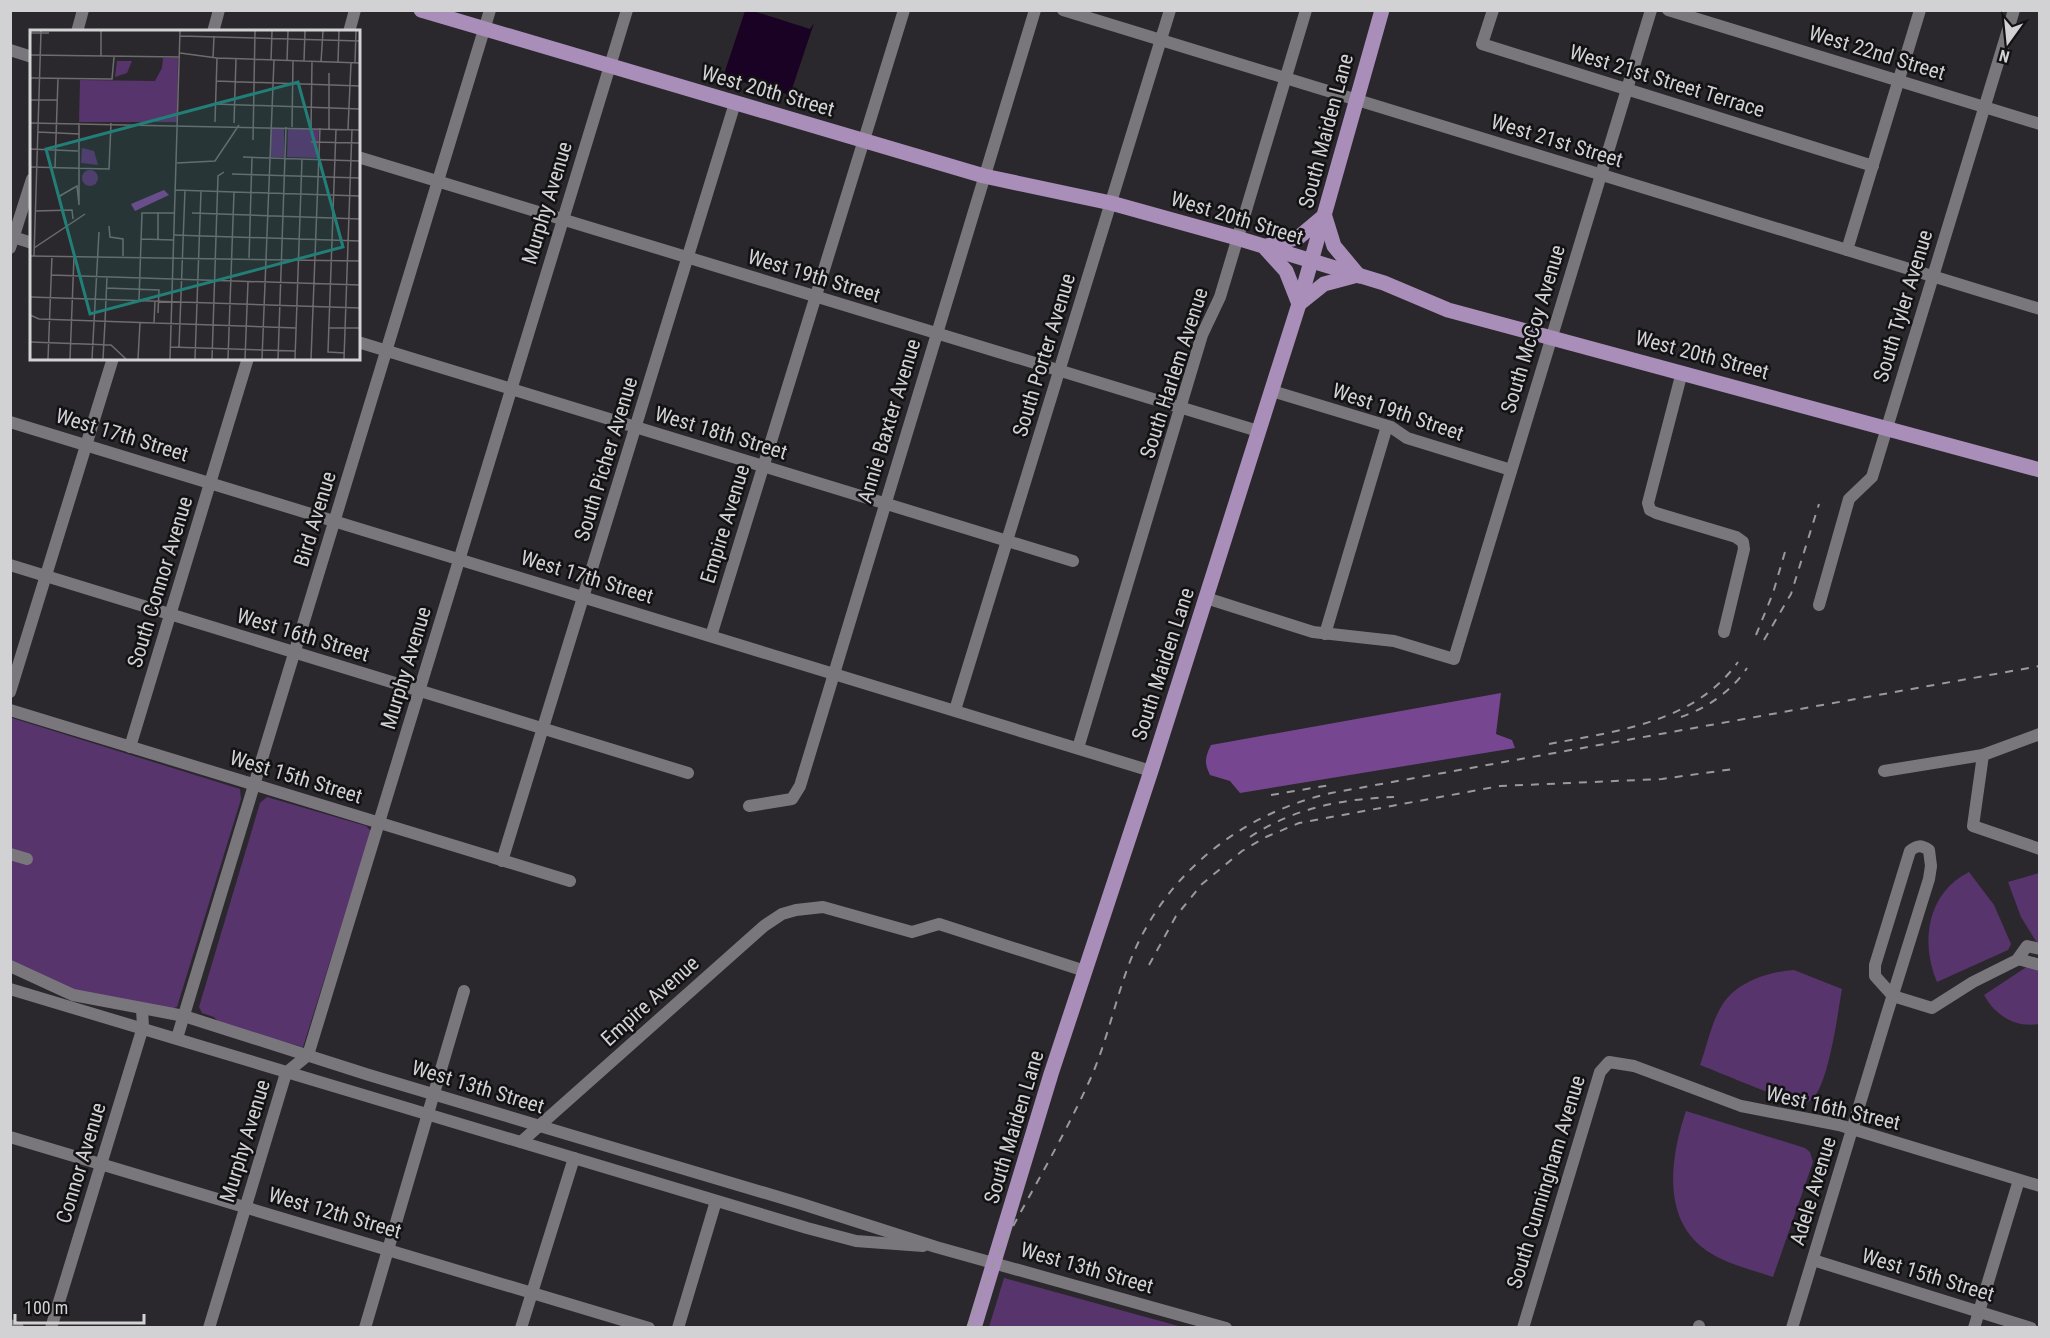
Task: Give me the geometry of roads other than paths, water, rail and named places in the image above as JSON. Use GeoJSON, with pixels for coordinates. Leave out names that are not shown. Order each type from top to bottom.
{"type":"FeatureCollection","features":[{"type":"Feature","properties":{"kind":"main road","name":"West 20th Street"},"geometry":{"type":"LineString","coordinates":[[421,10],[984,177],[1111,203],[1237,238],[1359,276],[1448,310],[2040,470]]}},
{"type":"Feature","properties":{"kind":"main road","name":"South Maiden Lane"},"geometry":{"type":"LineString","coordinates":[[974,1328],[1085,971],[1299,304],[1382,10]]}},
{"type":"Feature","properties":{"kind":"main road"},"geometry":{"type":"LineString","coordinates":[[1325,215],[1334,246],[1359,276],[1331,281],[1299,304],[1286,271],[1264,247],[1299,237],[1325,215]]}},
{"type":"Feature","properties":{"kind":"street"},"geometry":{"type":"LineString","coordinates":[[77,30],[83,10]]}},
{"type":"Feature","properties":{"kind":"street"},"geometry":{"type":"LineString","coordinates":[[214,30],[219,10]]}},
{"type":"Feature","properties":{"kind":"street"},"geometry":{"type":"LineString","coordinates":[[350,30],[355,10]]}},
{"type":"Feature","properties":{"kind":"street","name":"Bird Avenue"},"geometry":{"type":"LineString","coordinates":[[177,1038],[490,10]]}},
{"type":"Feature","properties":{"kind":"street","name":"Murphy Avenue"},"geometry":{"type":"LineString","coordinates":[[209,1328],[286,1073],[308,1055],[627,10]]}},
{"type":"Feature","properties":{"kind":"street","name":"Empire Avenue"},"geometry":{"type":"LineString","coordinates":[[711,636],[904,10]]}},
{"type":"Feature","properties":{"kind":"street","name":"Annie Baxter Avenue"},"geometry":{"type":"LineString","coordinates":[[749,806],[784,802],[796,795],[1035,10]]}},
{"type":"Feature","properties":{"kind":"street","name":"West 21st Street"},"geometry":{"type":"LineString","coordinates":[[1063,10],[2040,309]]}},
{"type":"Feature","properties":{"kind":"street","name":"South Porter Avenue"},"geometry":{"type":"LineString","coordinates":[[955,710],[1170,10]]}},
{"type":"Feature","properties":{"kind":"street","name":"South Harlem Avenue"},"geometry":{"type":"LineString","coordinates":[[1078,748],[1204,330],[1218,303],[1306,10]]}},
{"type":"Feature","properties":{"kind":"street","name":"West 21st Street Terrace"},"geometry":{"type":"LineString","coordinates":[[1493,10],[1482,44],[1873,166]]}},
{"type":"Feature","properties":{"kind":"street","name":"South McCoy Avenue"},"geometry":{"type":"LineString","coordinates":[[1325,634],[1394,641],[1454,659],[1651,10]]}},
{"type":"Feature","properties":{"kind":"street","name":"West 22nd Street"},"geometry":{"type":"LineString","coordinates":[[1668,10],[2040,124]]}},
{"type":"Feature","properties":{"kind":"street"},"geometry":{"type":"LineString","coordinates":[[1847,250],[1920,10]]}},
{"type":"Feature","properties":{"kind":"street","name":"South Tyler Avenue"},"geometry":{"type":"LineString","coordinates":[[1819,605],[1850,499],[1872,477],[2013,10]]}},
{"type":"Feature","properties":{"kind":"street"},"geometry":{"type":"LineString","coordinates":[[10,50],[30,56]]}},
{"type":"Feature","properties":{"kind":"street","name":"South Picher Avenue"},"geometry":{"type":"LineString","coordinates":[[502,861],[735,103]]}},
{"type":"Feature","properties":{"kind":"street","name":"West 19th Street"},"geometry":{"type":"LineString","coordinates":[[360,158],[1258,431]]}},
{"type":"Feature","properties":{"kind":"street"},"geometry":{"type":"LineString","coordinates":[[30,185],[12,240],[30,243]]}},
{"type":"Feature","properties":{"kind":"street","name":"West 18th Street"},"geometry":{"type":"LineString","coordinates":[[360,343],[1073,561]]}},
{"type":"Feature","properties":{"kind":"street"},"geometry":{"type":"LineString","coordinates":[[10,692],[112,360]]}},
{"type":"Feature","properties":{"kind":"street","name":"South Connor Avenue"},"geometry":{"type":"LineString","coordinates":[[130,747],[247,360]]}},
{"type":"Feature","properties":{"kind":"street"},"geometry":{"type":"LineString","coordinates":[[1682,372],[1647,502],[1650,510],[1656,513],[1736,537],[1743,542],[1744,549],[1724,632]]}},
{"type":"Feature","properties":{"kind":"street","name":"West 19th Street"},"geometry":{"type":"LineString","coordinates":[[1272,391],[1387,426],[1407,438],[1511,470]]}},
{"type":"Feature","properties":{"kind":"street","name":"West 17th Street"},"geometry":{"type":"LineString","coordinates":[[10,422],[1151,771]]}},
{"type":"Feature","properties":{"kind":"street"},"geometry":{"type":"LineString","coordinates":[[1206,598],[1325,634],[1387,426]]}},
{"type":"Feature","properties":{"kind":"street","name":"West 16th Street"},"geometry":{"type":"LineString","coordinates":[[10,566],[688,773]]}},
{"type":"Feature","properties":{"kind":"street","name":"West 15th Street"},"geometry":{"type":"LineString","coordinates":[[10,710],[570,881]]}},
{"type":"Feature","properties":{"kind":"street"},"geometry":{"type":"LineString","coordinates":[[1884,771],[1983,755],[2040,734]]}},
{"type":"Feature","properties":{"kind":"street"},"geometry":{"type":"LineString","coordinates":[[1983,755],[1973,826],[2040,849]]}},
{"type":"Feature","properties":{"kind":"street"},"geometry":{"type":"LineString","coordinates":[[1893,996],[1929,879],[1931,857],[1923,846],[1916,846],[1906,860],[1875,965],[1875,976],[1893,996],[1932,1008],[1973,982],[2018,959],[2027,946],[2040,949]]}},
{"type":"Feature","properties":{"kind":"street"},"geometry":{"type":"LineString","coordinates":[[10,854],[27,859]]}},
{"type":"Feature","properties":{"kind":"street","name":"Empire Avenue"},"geometry":{"type":"LineString","coordinates":[[521,1142],[765,926],[782,914],[823,907],[912,932],[939,924],[1085,971]]}},
{"type":"Feature","properties":{"kind":"street"},"geometry":{"type":"LineString","coordinates":[[2018,959],[2040,965]]}},
{"type":"Feature","properties":{"kind":"street","name":"West 13th Street"},"geometry":{"type":"LineString","coordinates":[[10,966],[73,995],[184,1016],[369,1075],[936,1246],[1226,1328]]}},
{"type":"Feature","properties":{"kind":"street","name":"West 13th Street"},"geometry":{"type":"LineString","coordinates":[[10,989],[143,1027],[286,1073],[644,1180],[856,1241],[936,1246]]}},
{"type":"Feature","properties":{"kind":"street"},"geometry":{"type":"LineString","coordinates":[[365,1328],[429,1115],[432,1093],[464,991]]}},
{"type":"Feature","properties":{"kind":"street","name":"Adele Avenue"},"geometry":{"type":"LineString","coordinates":[[1792,1328],[1893,996]]}},
{"type":"Feature","properties":{"kind":"street","name":"Connor Avenue"},"geometry":{"type":"LineString","coordinates":[[51,1328],[143,1027],[142,1009]]}},
{"type":"Feature","properties":{"kind":"street"},"geometry":{"type":"LineString","coordinates":[[225,1053],[232,1032]]}},
{"type":"Feature","properties":{"kind":"street","name":"South Cunningham Avenue"},"geometry":{"type":"LineString","coordinates":[[1523,1328],[1599,1072],[1609,1062],[1620,1062]]}},
{"type":"Feature","properties":{"kind":"street","name":"West 16th Street"},"geometry":{"type":"LineString","coordinates":[[1620,1062],[1741,1106],[1852,1129],[2040,1186]]}},
{"type":"Feature","properties":{"kind":"street"},"geometry":{"type":"LineString","coordinates":[[361,1094],[369,1075]]}},
{"type":"Feature","properties":{"kind":"street"},"geometry":{"type":"LineString","coordinates":[[500,1136],[506,1116]]}},
{"type":"Feature","properties":{"kind":"street"},"geometry":{"type":"LineString","coordinates":[[521,1328],[569,1156],[569,1134]]}},
{"type":"Feature","properties":{"kind":"street","name":"West 12th Street"},"geometry":{"type":"LineString","coordinates":[[10,1137],[649,1328]]}},
{"type":"Feature","properties":{"kind":"street"},"geometry":{"type":"LineString","coordinates":[[615,1171],[622,1150]]}},
{"type":"Feature","properties":{"kind":"street"},"geometry":{"type":"LineString","coordinates":[[644,1180],[651,1159]]}},
{"type":"Feature","properties":{"kind":"street"},"geometry":{"type":"LineString","coordinates":[[697,1195],[704,1175]]}},
{"type":"Feature","properties":{"kind":"street"},"geometry":{"type":"LineString","coordinates":[[1974,1328],[2019,1180]]}},
{"type":"Feature","properties":{"kind":"street"},"geometry":{"type":"LineString","coordinates":[[729,1205],[735,1184]]}},
{"type":"Feature","properties":{"kind":"street"},"geometry":{"type":"LineString","coordinates":[[678,1328],[716,1201]]}},
{"type":"Feature","properties":{"kind":"street","name":"West 15th Street"},"geometry":{"type":"LineString","coordinates":[[1813,1260],[2031,1328]]}},
{"type":"Feature","properties":{"kind":"street"},"geometry":{"type":"LineString","coordinates":[[10,1325],[18,1328]]}},
{"type":"Feature","properties":{"kind":"railway"},"geometry":{"type":"LineString","coordinates":[[1764,640],[1791,594],[1819,504]]}},
{"type":"Feature","properties":{"kind":"railway"},"geometry":{"type":"LineString","coordinates":[[1756,635],[1773,593],[1787,545]]}},
{"type":"Feature","properties":{"kind":"railway"},"geometry":{"type":"LineString","coordinates":[[1549,744],[1627,728],[1677,711],[1699,699],[1720,683],[1738,662]]}},
{"type":"Feature","properties":{"kind":"railway"},"geometry":{"type":"LineString","coordinates":[[967,1328],[987,1277],[1088,1084],[1100,1055],[1129,964],[1144,932],[1162,903],[1184,876],[1236,833],[1266,816],[1331,793],[2040,666]]}},
{"type":"Feature","properties":{"kind":"railway"},"geometry":{"type":"LineString","coordinates":[[1681,717],[1718,698],[1747,668]]}},
{"type":"Feature","properties":{"kind":"railway"},"geometry":{"type":"LineString","coordinates":[[1149,965],[1176,916],[1202,884],[1242,851],[1266,837],[1299,823],[1500,786],[1662,779],[1733,769]]}},
{"type":"Feature","properties":{"kind":"railway"},"geometry":{"type":"LineString","coordinates":[[1271,795],[1330,785]]}},
{"type":"Feature","properties":{"kind":"railway"},"geometry":{"type":"LineString","coordinates":[[1250,837],[1301,812],[1355,800],[1394,797]]}}]}
